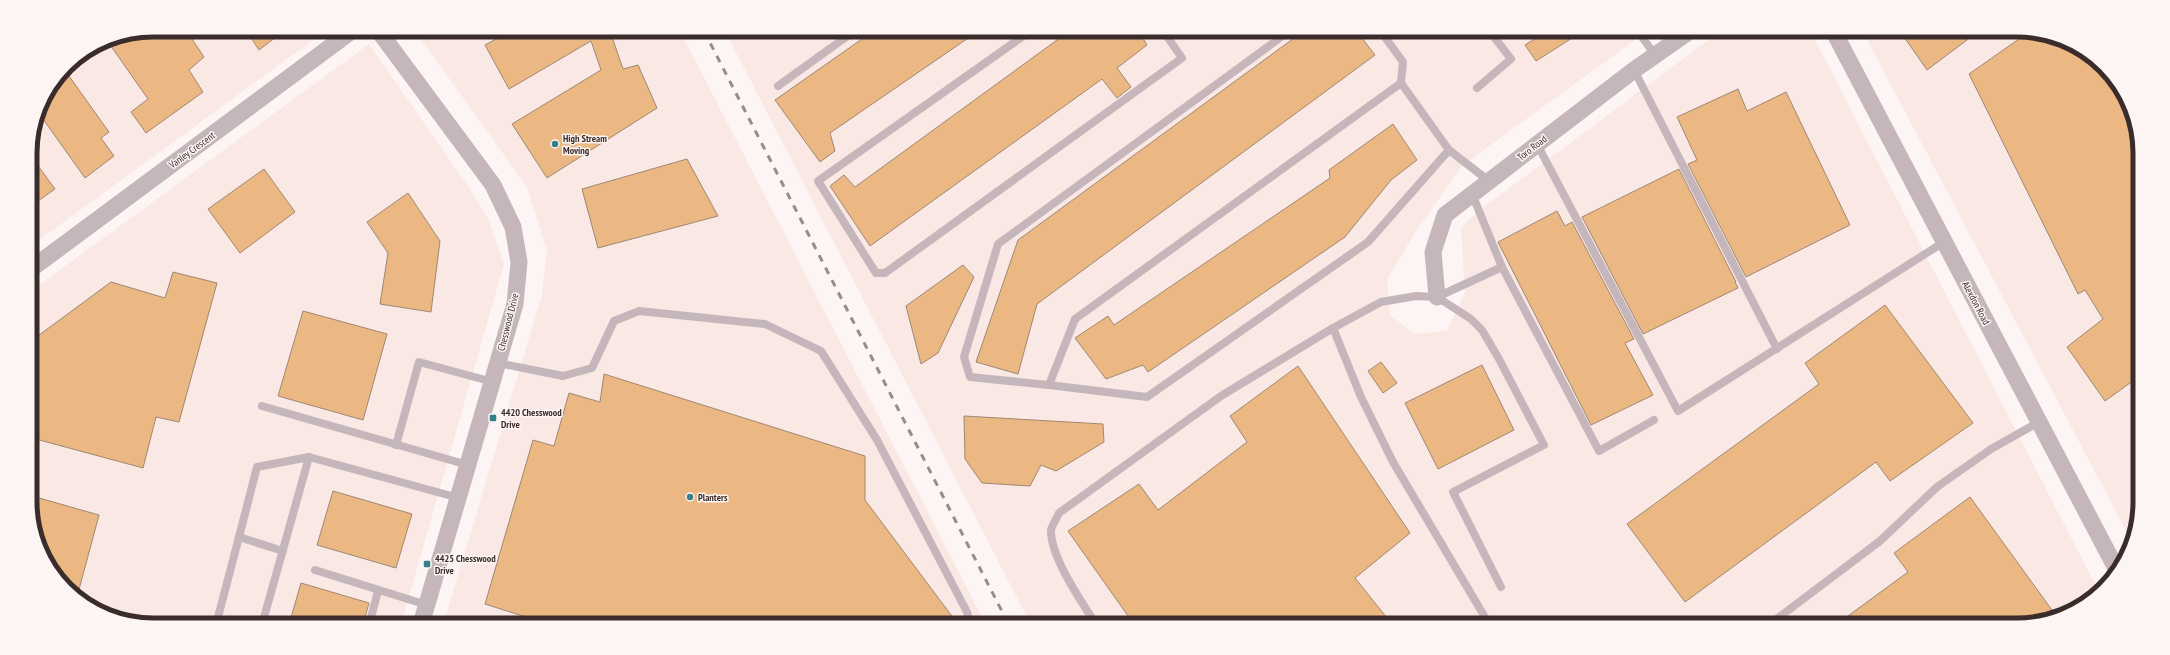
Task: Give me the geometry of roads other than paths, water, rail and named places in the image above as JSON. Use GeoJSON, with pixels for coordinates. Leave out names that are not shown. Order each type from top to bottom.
{"type":"FeatureCollection","features":[{"type":"Feature","properties":{"kind":"street","name":"Vanley Crescent"},"geometry":{"type":"LineString","coordinates":[[37,265],[344,37]]}},
{"type":"Feature","properties":{"kind":"street","name":"Chesswood Drive"},"geometry":{"type":"LineString","coordinates":[[383,37],[493,185],[513,227],[519,262],[515,304],[423,618]]}},
{"type":"Feature","properties":{"kind":"street","name":"Toro Road"},"geometry":{"type":"LineString","coordinates":[[1437,297],[1433,252],[1445,215],[1634,70],[1681,37]]}},
{"type":"Feature","properties":{"kind":"street","name":"Alexdon Road"},"geometry":{"type":"LineString","coordinates":[[1837,37],[2114,564]]}},
{"type":"Feature","properties":{"kind":"lane"},"geometry":{"type":"LineString","coordinates":[[778,86],[846,37]]}},
{"type":"Feature","properties":{"kind":"lane"},"geometry":{"type":"LineString","coordinates":[[1022,37],[818,181],[876,273],[885,273],[1182,58],[1167,37]]}},
{"type":"Feature","properties":{"kind":"lane"},"geometry":{"type":"LineString","coordinates":[[1281,37],[998,244],[964,357],[970,377],[1147,397],[1368,242],[1449,150]]}},
{"type":"Feature","properties":{"kind":"lane"},"geometry":{"type":"LineString","coordinates":[[1385,37],[1403,62],[1401,83],[1449,150],[1489,181]]}},
{"type":"Feature","properties":{"kind":"lane"},"geometry":{"type":"LineString","coordinates":[[1477,88],[1511,59],[1493,37]]}},
{"type":"Feature","properties":{"kind":"lane"},"geometry":{"type":"LineString","coordinates":[[1642,37],[1655,56]]}},
{"type":"Feature","properties":{"kind":"lane"},"geometry":{"type":"LineString","coordinates":[[1634,70],[1777,349]]}},
{"type":"Feature","properties":{"kind":"lane"},"geometry":{"type":"LineString","coordinates":[[1049,385],[1075,319],[1401,83]]}},
{"type":"Feature","properties":{"kind":"lane"},"geometry":{"type":"LineString","coordinates":[[1537,144],[1678,411],[1944,242]]}},
{"type":"Feature","properties":{"kind":"lane"},"geometry":{"type":"LineString","coordinates":[[1472,194],[1502,267],[1599,451],[1654,420]]}},
{"type":"Feature","properties":{"kind":"lane"},"geometry":{"type":"LineString","coordinates":[[1092,618],[1073,588],[1052,546],[1051,529],[1059,513],[1221,396],[1333,328],[1381,302],[1416,296],[1437,297],[1502,267]]}},
{"type":"Feature","properties":{"kind":"lane"},"geometry":{"type":"LineString","coordinates":[[1437,297],[1471,319],[1482,330],[1499,359],[1544,445],[1453,492],[1501,587]]}},
{"type":"Feature","properties":{"kind":"lane"},"geometry":{"type":"LineString","coordinates":[[498,363],[563,376],[592,368],[614,321],[639,311],[765,324],[822,351],[878,440],[967,612],[969,618]]}},
{"type":"Feature","properties":{"kind":"lane"},"geometry":{"type":"LineString","coordinates":[[1333,328],[1360,397],[1393,462],[1485,618]]}},
{"type":"Feature","properties":{"kind":"lane"},"geometry":{"type":"LineString","coordinates":[[396,444],[419,362],[493,382]]}},
{"type":"Feature","properties":{"kind":"lane"},"geometry":{"type":"LineString","coordinates":[[262,406],[468,465]]}},
{"type":"Feature","properties":{"kind":"lane"},"geometry":{"type":"LineString","coordinates":[[1778,618],[1880,541],[1937,487],[1991,449],[2039,422]]}},
{"type":"Feature","properties":{"kind":"lane"},"geometry":{"type":"LineString","coordinates":[[218,618],[257,467],[309,457],[459,498]]}},
{"type":"Feature","properties":{"kind":"lane"},"geometry":{"type":"LineString","coordinates":[[264,618],[309,457]]}},
{"type":"Feature","properties":{"kind":"lane"},"geometry":{"type":"LineString","coordinates":[[239,538],[283,551]]}},
{"type":"Feature","properties":{"kind":"lane"},"geometry":{"type":"LineString","coordinates":[[314,570],[427,605]]}},
{"type":"Feature","properties":{"kind":"lane"},"geometry":{"type":"LineString","coordinates":[[371,618],[378,591]]}},
{"type":"Feature","properties":{"kind":"railway"},"geometry":{"type":"LineString","coordinates":[[707,37],[1005,618]]}},
{"type":"Feature","properties":{"kind":"place","name":"High Stream Moving"},"geometry":{"type":"Point","coordinates":[555,144]}},
{"type":"Feature","properties":{"kind":"place","name":"4420 Chesswood Drive"},"geometry":{"type":"Point","coordinates":[493,418]}},
{"type":"Feature","properties":{"kind":"place","name":"Planters"},"geometry":{"type":"Point","coordinates":[690,497]}},
{"type":"Feature","properties":{"kind":"place","name":"4425 Chesswood Drive"},"geometry":{"type":"Point","coordinates":[427,564]}}]}
